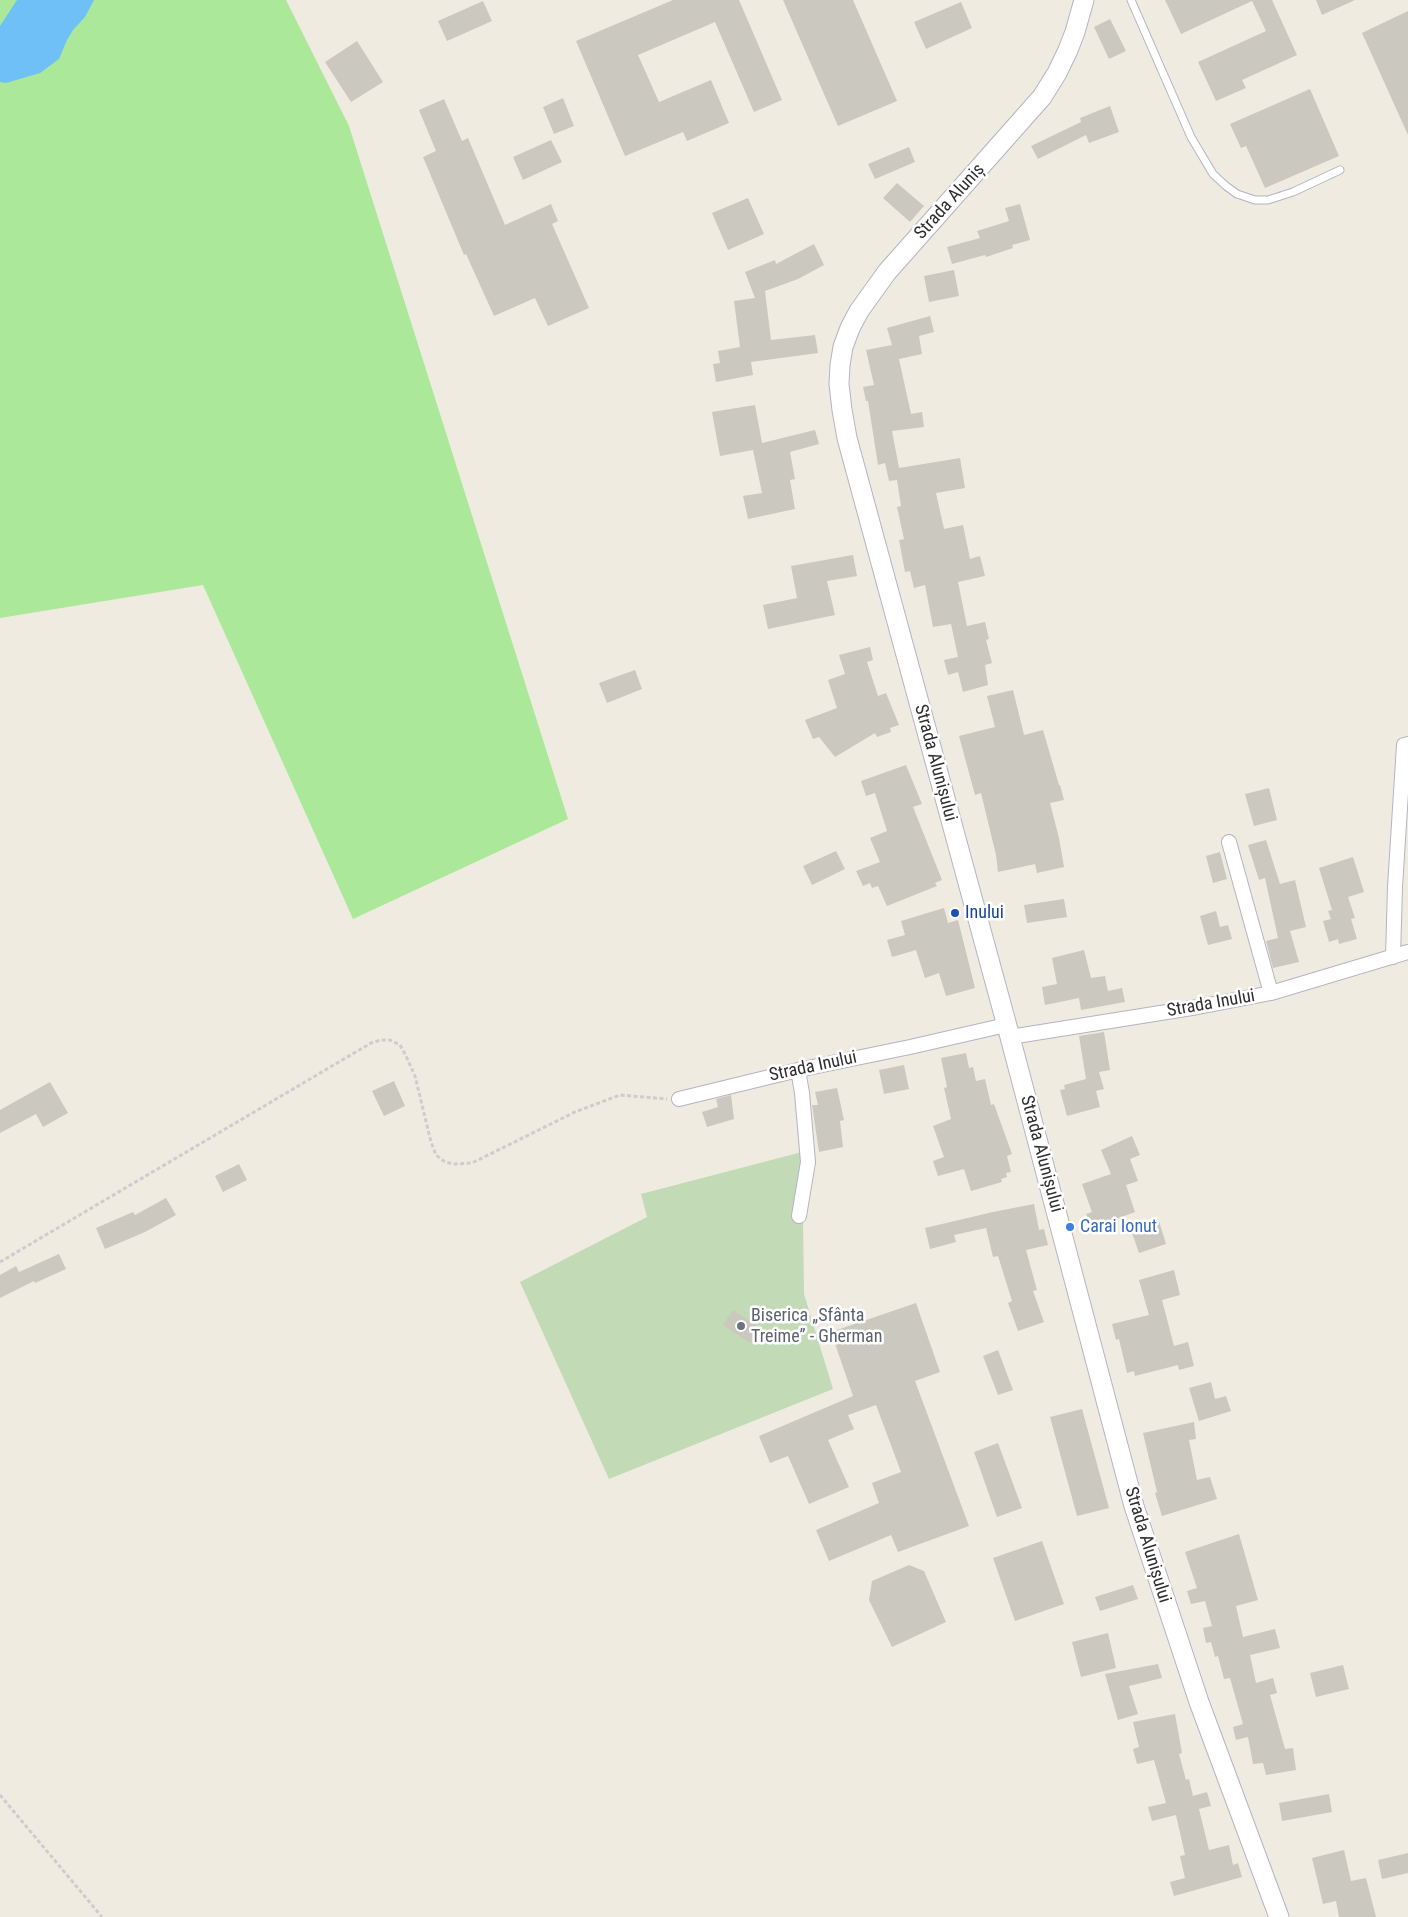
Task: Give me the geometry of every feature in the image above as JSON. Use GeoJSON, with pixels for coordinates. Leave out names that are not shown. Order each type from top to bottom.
{"type":"FeatureCollection","features":[{"type":"Feature","properties":{"kind":"main road","name":"Strada Aluniș"},"geometry":{"type":"LineString","coordinates":[[842,410],[839,384],[840,365],[850,328],[859,311],[887,272],[1042,97],[1057,73],[1068,50],[1084,0]]}},
{"type":"Feature","properties":{"kind":"main road","name":"Strada Alunișului"},"geometry":{"type":"LineString","coordinates":[[842,410],[850,448],[1134,1506],[1199,1702],[1279,1917]]}},
{"type":"Feature","properties":{"kind":"street"},"geometry":{"type":"LineString","coordinates":[[1392,957],[1404,745],[1408,744]]}},
{"type":"Feature","properties":{"kind":"street"},"geometry":{"type":"LineString","coordinates":[[1229,842],[1270,993]]}},
{"type":"Feature","properties":{"kind":"street","name":"Strada Inului"},"geometry":{"type":"LineString","coordinates":[[679,1099],[798,1070],[910,1047],[1008,1031],[1198,1007],[1270,993],[1408,952]]}},
{"type":"Feature","properties":{"kind":"street"},"geometry":{"type":"LineString","coordinates":[[798,1070],[808,1162],[799,1216]]}},
{"type":"Feature","properties":{"kind":"lane"},"geometry":{"type":"LineString","coordinates":[[1131,0],[1191,137],[1214,174],[1226,186],[1237,194],[1255,200],[1268,200],[1292,192],[1340,170]]}},
{"type":"Feature","properties":{"kind":"path"},"geometry":{"type":"LineString","coordinates":[[0,1262],[371,1043],[381,1040],[390,1040],[400,1045],[415,1076],[436,1155],[445,1162],[455,1164],[472,1163],[575,1112],[620,1095],[660,1100],[679,1099]]}},
{"type":"Feature","properties":{"kind":"path"},"geometry":{"type":"LineString","coordinates":[[0,1795],[102,1917]]}},
{"type":"Feature","properties":{"kind":"green space"},"geometry":{"type":"Polygon","coordinates":[[[0,0],[286,0],[349,126],[568,819],[353,919],[203,585],[0,618],[0,0]]]}},
{"type":"Feature","properties":{"kind":"green space"},"geometry":{"type":"Polygon","coordinates":[[[802,1152],[805,1161],[792,1219],[803,1220],[804,1294],[833,1389],[609,1479],[520,1282],[647,1217],[641,1194],[802,1152]]]}},
{"type":"Feature","properties":{"kind":"water"},"geometry":{"type":"Polygon","coordinates":[[[17,0],[94,0],[85,17],[67,40],[59,59],[40,73],[6,83],[0,82],[0,26],[17,0]]]}},
{"type":"Feature","properties":{"kind":"building"},"geometry":{"type":"Polygon","coordinates":[[[673,0],[739,0],[782,100],[754,112],[715,22],[638,55],[659,102],[711,80],[729,123],[687,141],[683,132],[625,156],[576,41],[673,0]]]}},
{"type":"Feature","properties":{"kind":"building"},"geometry":{"type":"Polygon","coordinates":[[[783,0],[853,0],[897,101],[838,126],[783,0]]]}},
{"type":"Feature","properties":{"kind":"building"},"geometry":{"type":"Polygon","coordinates":[[[1165,0],[1272,0],[1297,55],[1242,80],[1246,88],[1216,101],[1198,62],[1266,31],[1252,1],[1181,34],[1165,0]]]}},
{"type":"Feature","properties":{"kind":"building"},"geometry":{"type":"Polygon","coordinates":[[[1316,0],[1355,0],[1322,15],[1316,0]]]}},
{"type":"Feature","properties":{"kind":"building"},"geometry":{"type":"Polygon","coordinates":[[[483,1],[492,21],[447,41],[438,21],[483,1]]]}},
{"type":"Feature","properties":{"kind":"building"},"geometry":{"type":"Polygon","coordinates":[[[961,2],[972,28],[926,49],[914,22],[961,2]]]}},
{"type":"Feature","properties":{"kind":"building"},"geometry":{"type":"Polygon","coordinates":[[[1408,11],[1408,135],[1362,33],[1408,11]]]}},
{"type":"Feature","properties":{"kind":"building"},"geometry":{"type":"Polygon","coordinates":[[[1110,19],[1126,51],[1109,59],[1094,27],[1110,19]]]}},
{"type":"Feature","properties":{"kind":"building"},"geometry":{"type":"Polygon","coordinates":[[[357,41],[383,82],[351,102],[325,62],[357,41]]]}},
{"type":"Feature","properties":{"kind":"building"},"geometry":{"type":"Polygon","coordinates":[[[1310,89],[1339,156],[1265,188],[1246,146],[1241,148],[1230,124],[1310,89]]]}},
{"type":"Feature","properties":{"kind":"building"},"geometry":{"type":"Polygon","coordinates":[[[563,98],[574,126],[554,134],[543,107],[563,98]]]}},
{"type":"Feature","properties":{"kind":"building"},"geometry":{"type":"Polygon","coordinates":[[[444,99],[462,141],[468,138],[505,225],[551,204],[558,221],[552,224],[589,308],[548,326],[535,298],[494,316],[466,254],[464,255],[423,157],[436,151],[419,110],[444,99]]]}},
{"type":"Feature","properties":{"kind":"building"},"geometry":{"type":"Polygon","coordinates":[[[1110,106],[1119,132],[1089,143],[1086,135],[1038,159],[1031,146],[1081,122],[1080,118],[1110,106]]]}},
{"type":"Feature","properties":{"kind":"building"},"geometry":{"type":"Polygon","coordinates":[[[551,140],[562,162],[523,180],[513,157],[551,140]]]}},
{"type":"Feature","properties":{"kind":"building"},"geometry":{"type":"Polygon","coordinates":[[[909,147],[915,162],[875,179],[868,164],[909,147]]]}},
{"type":"Feature","properties":{"kind":"building"},"geometry":{"type":"Polygon","coordinates":[[[897,183],[924,206],[910,222],[883,198],[897,183]]]}},
{"type":"Feature","properties":{"kind":"building"},"geometry":{"type":"Polygon","coordinates":[[[748,198],[764,234],[728,250],[712,213],[748,198]]]}},
{"type":"Feature","properties":{"kind":"building"},"geometry":{"type":"Polygon","coordinates":[[[1020,204],[1030,240],[1012,245],[1013,248],[986,257],[985,255],[952,264],[947,247],[980,238],[977,231],[1009,221],[1005,208],[1020,204]]]}},
{"type":"Feature","properties":{"kind":"building"},"geometry":{"type":"Polygon","coordinates":[[[814,244],[824,265],[798,279],[765,291],[771,340],[815,335],[818,353],[751,362],[753,375],[716,382],[713,364],[720,363],[718,351],[740,347],[734,301],[755,298],[745,272],[775,260],[776,264],[814,244]]]}},
{"type":"Feature","properties":{"kind":"building"},"geometry":{"type":"Polygon","coordinates":[[[954,270],[959,296],[929,302],[924,276],[954,270]]]}},
{"type":"Feature","properties":{"kind":"building"},"geometry":{"type":"Polygon","coordinates":[[[930,316],[934,332],[919,336],[922,354],[899,359],[911,414],[922,412],[924,427],[892,431],[899,468],[960,458],[965,488],[936,493],[944,529],[963,525],[970,559],[980,556],[985,576],[958,582],[967,626],[985,622],[989,639],[986,640],[992,663],[985,665],[988,685],[963,692],[958,672],[948,675],[944,660],[958,657],[951,624],[933,627],[925,585],[914,588],[910,571],[905,572],[899,540],[904,539],[897,507],[901,506],[897,480],[889,481],[885,463],[878,465],[868,401],[866,401],[863,387],[874,385],[866,350],[892,345],[887,328],[930,316]]]}},
{"type":"Feature","properties":{"kind":"building"},"geometry":{"type":"Polygon","coordinates":[[[755,405],[762,443],[815,430],[819,444],[790,452],[795,479],[790,480],[795,509],[748,519],[743,496],[762,493],[753,450],[720,456],[712,412],[755,405]]]}},
{"type":"Feature","properties":{"kind":"building"},"geometry":{"type":"Polygon","coordinates":[[[853,555],[857,576],[827,581],[835,615],[768,629],[763,605],[797,598],[791,566],[853,555]]]}},
{"type":"Feature","properties":{"kind":"building"},"geometry":{"type":"Polygon","coordinates":[[[870,647],[873,660],[867,662],[878,696],[886,693],[899,725],[890,728],[891,732],[877,737],[875,733],[835,757],[819,737],[813,739],[805,720],[837,708],[828,680],[845,674],[839,655],[870,647]]]}},
{"type":"Feature","properties":{"kind":"building"},"geometry":{"type":"Polygon","coordinates":[[[635,670],[642,689],[607,703],[599,683],[635,670]]]}},
{"type":"Feature","properties":{"kind":"building"},"geometry":{"type":"Polygon","coordinates":[[[1013,690],[1024,735],[1043,730],[1064,800],[1050,803],[1064,867],[1037,873],[1035,864],[998,872],[996,855],[981,793],[975,795],[959,736],[995,727],[987,696],[1013,690]]]}},
{"type":"Feature","properties":{"kind":"building"},"geometry":{"type":"Polygon","coordinates":[[[906,765],[922,804],[913,807],[942,880],[935,883],[937,886],[887,906],[878,886],[872,888],[870,883],[863,886],[856,871],[880,862],[870,838],[887,831],[875,793],[866,796],[861,781],[906,765]]]}},
{"type":"Feature","properties":{"kind":"building"},"geometry":{"type":"Polygon","coordinates":[[[1269,788],[1277,820],[1254,826],[1245,794],[1269,788]]]}},
{"type":"Feature","properties":{"kind":"building"},"geometry":{"type":"Polygon","coordinates":[[[1266,840],[1280,884],[1295,880],[1306,927],[1290,931],[1299,962],[1273,968],[1266,941],[1278,938],[1265,878],[1259,880],[1248,845],[1266,840]]]}},
{"type":"Feature","properties":{"kind":"building"},"geometry":{"type":"Polygon","coordinates":[[[836,851],[845,869],[812,885],[803,866],[836,851]]]}},
{"type":"Feature","properties":{"kind":"building"},"geometry":{"type":"Polygon","coordinates":[[[1220,852],[1227,879],[1213,883],[1206,856],[1220,852]]]}},
{"type":"Feature","properties":{"kind":"building"},"geometry":{"type":"Polygon","coordinates":[[[1353,857],[1364,892],[1348,897],[1355,918],[1351,919],[1357,939],[1339,944],[1338,939],[1329,942],[1323,921],[1331,919],[1328,911],[1332,910],[1319,868],[1353,857]]]}},
{"type":"Feature","properties":{"kind":"building"},"geometry":{"type":"Polygon","coordinates":[[[1064,899],[1067,917],[1027,923],[1024,905],[1064,899]]]}},
{"type":"Feature","properties":{"kind":"building"},"geometry":{"type":"Polygon","coordinates":[[[944,908],[948,923],[958,920],[975,988],[946,996],[939,973],[925,978],[916,950],[892,957],[887,940],[905,935],[901,921],[944,908]]]}},
{"type":"Feature","properties":{"kind":"building"},"geometry":{"type":"Polygon","coordinates":[[[1216,911],[1220,927],[1228,925],[1232,939],[1208,945],[1200,916],[1216,911]]]}},
{"type":"Feature","properties":{"kind":"building"},"geometry":{"type":"Polygon","coordinates":[[[1084,950],[1091,978],[1105,976],[1108,991],[1122,988],[1125,1002],[1081,1010],[1079,998],[1045,1005],[1042,987],[1057,984],[1052,958],[1084,950]]]}},
{"type":"Feature","properties":{"kind":"building"},"geometry":{"type":"Polygon","coordinates":[[[1104,1032],[1110,1070],[1099,1072],[1104,1089],[1096,1091],[1100,1107],[1067,1116],[1060,1090],[1065,1089],[1064,1085],[1086,1079],[1079,1036],[1104,1032]]]}},
{"type":"Feature","properties":{"kind":"building"},"geometry":{"type":"Polygon","coordinates":[[[966,1053],[969,1068],[973,1067],[976,1081],[985,1079],[991,1105],[994,1104],[1012,1154],[1007,1156],[1011,1172],[1006,1173],[1007,1177],[1001,1179],[1002,1182],[971,1191],[964,1169],[938,1176],[933,1161],[944,1157],[933,1126],[951,1119],[944,1088],[947,1087],[941,1058],[966,1053]]]}},
{"type":"Feature","properties":{"kind":"building"},"geometry":{"type":"Polygon","coordinates":[[[904,1065],[909,1089],[884,1094],[879,1070],[904,1065]]]}},
{"type":"Feature","properties":{"kind":"building"},"geometry":{"type":"Polygon","coordinates":[[[394,1081],[405,1106],[384,1116],[372,1091],[394,1081]]]}},
{"type":"Feature","properties":{"kind":"building"},"geometry":{"type":"Polygon","coordinates":[[[50,1082],[68,1113],[43,1127],[36,1114],[0,1133],[0,1110],[50,1082]]]}},
{"type":"Feature","properties":{"kind":"building"},"geometry":{"type":"Polygon","coordinates":[[[837,1088],[844,1120],[840,1121],[843,1147],[819,1152],[812,1105],[818,1105],[815,1092],[837,1088]]]}},
{"type":"Feature","properties":{"kind":"building"},"geometry":{"type":"Polygon","coordinates":[[[731,1095],[734,1119],[707,1127],[702,1112],[718,1107],[716,1099],[731,1095]]]}},
{"type":"Feature","properties":{"kind":"building"},"geometry":{"type":"Polygon","coordinates":[[[1132,1136],[1140,1155],[1130,1159],[1138,1181],[1126,1185],[1135,1212],[1092,1228],[1086,1214],[1092,1212],[1082,1184],[1111,1174],[1101,1150],[1132,1136]]]}},
{"type":"Feature","properties":{"kind":"building"},"geometry":{"type":"Polygon","coordinates":[[[239,1164],[247,1180],[223,1192],[215,1176],[239,1164]]]}},
{"type":"Feature","properties":{"kind":"building"},"geometry":{"type":"Polygon","coordinates":[[[166,1198],[176,1215],[145,1232],[105,1249],[96,1228],[133,1212],[135,1215],[166,1198]]]}},
{"type":"Feature","properties":{"kind":"building"},"geometry":{"type":"Polygon","coordinates":[[[1034,1204],[1039,1230],[1044,1229],[1048,1245],[1026,1250],[1037,1290],[1033,1291],[1044,1322],[1018,1331],[1008,1303],[1012,1301],[998,1256],[993,1257],[986,1228],[954,1235],[956,1242],[930,1249],[925,1228],[1034,1204]]]}},
{"type":"Feature","properties":{"kind":"building"},"geometry":{"type":"Polygon","coordinates":[[[1159,1221],[1166,1244],[1139,1253],[1131,1230],[1159,1221]]]}},
{"type":"Feature","properties":{"kind":"building"},"geometry":{"type":"Polygon","coordinates":[[[59,1254],[66,1269],[35,1283],[34,1281],[0,1298],[0,1275],[16,1266],[19,1272],[59,1254]]]}},
{"type":"Feature","properties":{"kind":"building"},"geometry":{"type":"Polygon","coordinates":[[[1174,1270],[1180,1295],[1162,1300],[1174,1346],[1188,1342],[1194,1366],[1179,1370],[1178,1365],[1135,1376],[1134,1371],[1127,1373],[1119,1339],[1116,1340],[1112,1324],[1149,1315],[1139,1280],[1174,1270]]]}},
{"type":"Feature","properties":{"kind":"building"},"geometry":{"type":"Polygon","coordinates":[[[916,1303],[940,1372],[915,1381],[969,1526],[898,1552],[891,1535],[829,1561],[816,1530],[879,1503],[872,1483],[901,1472],[876,1405],[848,1415],[854,1429],[828,1440],[849,1487],[809,1504],[788,1456],[770,1463],[759,1436],[853,1396],[831,1332],[916,1303]]]}},
{"type":"Feature","properties":{"kind":"building","name":"Biserica „Sfânta Treime” - Gherman"},"geometry":{"type":"Polygon","coordinates":[[[733,1310],[760,1328],[750,1343],[723,1325],[733,1310]]]}},
{"type":"Feature","properties":{"kind":"building"},"geometry":{"type":"Polygon","coordinates":[[[998,1350],[1013,1390],[998,1395],[983,1356],[998,1350]]]}},
{"type":"Feature","properties":{"kind":"building"},"geometry":{"type":"Polygon","coordinates":[[[1211,1382],[1215,1399],[1226,1396],[1231,1411],[1199,1421],[1189,1388],[1211,1382]]]}},
{"type":"Feature","properties":{"kind":"building"},"geometry":{"type":"Polygon","coordinates":[[[1082,1409],[1109,1508],[1077,1516],[1050,1417],[1082,1409]]]}},
{"type":"Feature","properties":{"kind":"building"},"geometry":{"type":"Polygon","coordinates":[[[1194,1422],[1196,1439],[1189,1440],[1197,1480],[1210,1477],[1217,1499],[1162,1516],[1155,1493],[1157,1492],[1143,1433],[1194,1422]]]}},
{"type":"Feature","properties":{"kind":"building"},"geometry":{"type":"Polygon","coordinates":[[[998,1443],[1022,1508],[997,1517],[974,1452],[998,1443]]]}},
{"type":"Feature","properties":{"kind":"building"},"geometry":{"type":"Polygon","coordinates":[[[1239,1534],[1258,1600],[1236,1606],[1243,1637],[1275,1629],[1280,1648],[1250,1655],[1256,1683],[1273,1678],[1277,1693],[1270,1695],[1285,1749],[1293,1748],[1296,1770],[1266,1775],[1263,1763],[1253,1764],[1248,1737],[1236,1740],[1233,1727],[1243,1724],[1230,1678],[1224,1679],[1218,1656],[1215,1657],[1211,1642],[1206,1643],[1203,1628],[1212,1626],[1205,1601],[1191,1604],[1187,1591],[1197,1588],[1185,1552],[1239,1534]]]}},
{"type":"Feature","properties":{"kind":"building"},"geometry":{"type":"Polygon","coordinates":[[[1042,1541],[1064,1604],[1015,1621],[993,1558],[1042,1541]]]}},
{"type":"Feature","properties":{"kind":"building"},"geometry":{"type":"Polygon","coordinates":[[[909,1565],[924,1571],[946,1622],[892,1647],[869,1600],[872,1581],[909,1565]]]}},
{"type":"Feature","properties":{"kind":"building"},"geometry":{"type":"Polygon","coordinates":[[[1133,1585],[1138,1599],[1100,1611],[1095,1597],[1133,1585]]]}},
{"type":"Feature","properties":{"kind":"building"},"geometry":{"type":"Polygon","coordinates":[[[1108,1633],[1116,1668],[1081,1677],[1072,1642],[1108,1633]]]}},
{"type":"Feature","properties":{"kind":"building"},"geometry":{"type":"Polygon","coordinates":[[[1158,1664],[1162,1678],[1129,1686],[1138,1714],[1118,1720],[1105,1674],[1158,1664]]]}},
{"type":"Feature","properties":{"kind":"building"},"geometry":{"type":"Polygon","coordinates":[[[1343,1665],[1349,1689],[1316,1697],[1310,1673],[1343,1665]]]}},
{"type":"Feature","properties":{"kind":"building"},"geometry":{"type":"Polygon","coordinates":[[[1175,1714],[1182,1753],[1179,1754],[1186,1780],[1189,1779],[1193,1796],[1207,1792],[1211,1806],[1199,1809],[1209,1850],[1229,1845],[1233,1865],[1238,1863],[1242,1877],[1174,1896],[1170,1882],[1185,1878],[1180,1856],[1185,1855],[1176,1815],[1152,1821],[1148,1807],[1166,1803],[1154,1760],[1137,1764],[1133,1749],[1139,1747],[1133,1722],[1175,1714]]]}},
{"type":"Feature","properties":{"kind":"building"},"geometry":{"type":"Polygon","coordinates":[[[1329,1794],[1332,1812],[1282,1821],[1279,1803],[1329,1794]]]}},
{"type":"Feature","properties":{"kind":"building"},"geometry":{"type":"Polygon","coordinates":[[[1344,1850],[1351,1881],[1366,1878],[1376,1917],[1339,1917],[1336,1901],[1323,1904],[1312,1858],[1344,1850]]]}},
{"type":"Feature","properties":{"kind":"building"},"geometry":{"type":"Polygon","coordinates":[[[1408,1853],[1408,1873],[1382,1879],[1378,1860],[1408,1853]]]}},
{"type":"Feature","properties":{"kind":"place","name":"Inului"},"geometry":{"type":"Point","coordinates":[955,913]}},
{"type":"Feature","properties":{"kind":"place","name":"Carai Ionut"},"geometry":{"type":"Point","coordinates":[1070,1227]}},
{"type":"Feature","properties":{"kind":"place","name":"Biserica „Sfânta Treime” - Gherman"},"geometry":{"type":"Point","coordinates":[741,1326]}}]}
